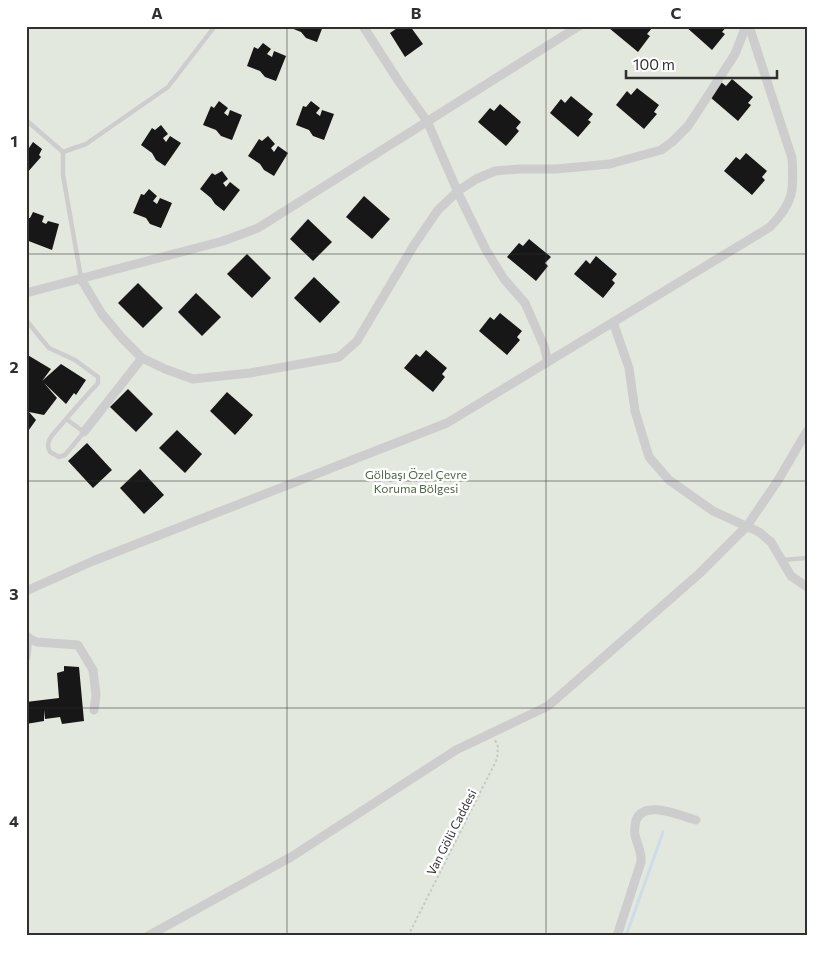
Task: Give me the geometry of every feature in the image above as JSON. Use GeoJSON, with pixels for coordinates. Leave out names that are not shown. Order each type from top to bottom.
{"type":"FeatureCollection","features":[{"type":"Feature","properties":{"kind":"street"},"geometry":{"type":"LineString","coordinates":[[363,26],[427,121],[458,191],[495,266],[525,303],[544,346],[548,362]]}},
{"type":"Feature","properties":{"kind":"street"},"geometry":{"type":"LineString","coordinates":[[26,293],[223,242],[258,228],[579,26]]}},
{"type":"Feature","properties":{"kind":"street"},"geometry":{"type":"LineString","coordinates":[[81,278],[102,314],[142,358],[193,379],[250,373],[339,357],[357,341],[414,245],[438,210],[458,191],[476,179],[495,171],[556,169],[610,164],[660,150],[672,142],[692,120],[735,54],[747,26]]}},
{"type":"Feature","properties":{"kind":"street"},"geometry":{"type":"LineString","coordinates":[[26,591],[93,561],[447,423],[770,227],[784,212],[792,196],[794,179],[792,158],[747,26]]}},
{"type":"Feature","properties":{"kind":"street"},"geometry":{"type":"LineString","coordinates":[[613,322],[629,368],[635,411],[649,456],[669,480],[713,511],[760,532],[771,542],[790,576],[807,587]]}},
{"type":"Feature","properties":{"kind":"street"},"geometry":{"type":"LineString","coordinates":[[84,432],[142,358]]}},
{"type":"Feature","properties":{"kind":"street"},"geometry":{"type":"LineString","coordinates":[[148,936],[291,857],[456,750],[548,706],[700,573],[747,526],[777,482],[807,431]]}},
{"type":"Feature","properties":{"kind":"street"},"geometry":{"type":"LineString","coordinates":[[26,657],[27,637],[37,642],[78,645],[93,670],[96,695],[94,710]]}},
{"type":"Feature","properties":{"kind":"street"},"geometry":{"type":"LineString","coordinates":[[617,936],[641,862],[641,855],[634,834],[640,815],[645,810],[654,809],[696,820]]}},
{"type":"Feature","properties":{"kind":"lane"},"geometry":{"type":"LineString","coordinates":[[63,152],[86,144],[168,88],[215,26]]}},
{"type":"Feature","properties":{"kind":"lane"},"geometry":{"type":"LineString","coordinates":[[26,120],[63,152],[63,175],[81,278]]}},
{"type":"Feature","properties":{"kind":"lane"},"geometry":{"type":"LineString","coordinates":[[26,320],[49,348],[75,360],[98,377],[98,383],[66,419],[48,442],[48,449],[52,454],[59,457],[66,456],[84,432],[66,419]]}},
{"type":"Feature","properties":{"kind":"lane"},"geometry":{"type":"LineString","coordinates":[[782,560],[807,558]]}},
{"type":"Feature","properties":{"kind":"path","name":"Van Gölü Caddesi"},"geometry":{"type":"LineString","coordinates":[[408,936],[497,759],[498,747],[492,734]]}},
{"type":"Feature","properties":{"kind":"green space","name":"Gölbaşı Özel Çevre Koruma Bölgesi"},"geometry":{"type":"Polygon","coordinates":[[[26,26],[807,26],[807,936],[26,936],[26,26]]]}},
{"type":"Feature","properties":{"kind":"building"},"geometry":{"type":"Polygon","coordinates":[[[286,26],[323,26],[317,42],[306,38],[301,32],[286,26]]]}},
{"type":"Feature","properties":{"kind":"building"},"geometry":{"type":"Polygon","coordinates":[[[400,26],[410,26],[423,44],[405,57],[390,33],[400,26]]]}},
{"type":"Feature","properties":{"kind":"building"},"geometry":{"type":"Polygon","coordinates":[[[610,26],[651,26],[652,28],[647,34],[650,36],[638,52],[609,28],[610,26]]]}},
{"type":"Feature","properties":{"kind":"building"},"geometry":{"type":"Polygon","coordinates":[[[685,26],[727,26],[722,32],[725,34],[712,50],[685,26]]]}},
{"type":"Feature","properties":{"kind":"building"},"geometry":{"type":"Polygon","coordinates":[[[263,43],[271,49],[267,54],[272,57],[274,51],[286,56],[276,81],[265,77],[260,71],[247,66],[254,47],[258,49],[263,43]]]}},
{"type":"Feature","properties":{"kind":"building"},"geometry":{"type":"Polygon","coordinates":[[[732,79],[753,97],[748,103],[751,105],[738,121],[710,97],[721,82],[726,86],[732,79]]]}},
{"type":"Feature","properties":{"kind":"building"},"geometry":{"type":"Polygon","coordinates":[[[637,88],[659,105],[654,112],[657,114],[644,129],[616,105],[627,91],[631,95],[637,88]]]}},
{"type":"Feature","properties":{"kind":"building"},"geometry":{"type":"Polygon","coordinates":[[[571,96],[593,114],[588,120],[591,122],[578,137],[550,113],[561,99],[565,103],[571,96]]]}},
{"type":"Feature","properties":{"kind":"building"},"geometry":{"type":"Polygon","coordinates":[[[219,101],[228,108],[224,113],[228,116],[230,110],[242,115],[232,140],[221,136],[216,130],[203,125],[211,106],[214,108],[219,101]]]}},
{"type":"Feature","properties":{"kind":"building"},"geometry":{"type":"Polygon","coordinates":[[[311,101],[320,108],[316,113],[320,116],[322,110],[334,114],[324,140],[313,136],[309,130],[296,125],[303,106],[306,107],[311,101]]]}},
{"type":"Feature","properties":{"kind":"building"},"geometry":{"type":"Polygon","coordinates":[[[500,104],[521,122],[516,128],[519,131],[506,146],[478,122],[490,108],[494,111],[500,104]]]}},
{"type":"Feature","properties":{"kind":"building"},"geometry":{"type":"Polygon","coordinates":[[[161,125],[168,134],[163,138],[166,142],[170,136],[181,143],[165,166],[141,145],[152,128],[155,130],[161,125]]]}},
{"type":"Feature","properties":{"kind":"building"},"geometry":{"type":"Polygon","coordinates":[[[268,136],[275,144],[271,148],[274,152],[278,146],[288,153],[274,176],[248,156],[259,139],[262,141],[268,136]]]}},
{"type":"Feature","properties":{"kind":"building"},"geometry":{"type":"Polygon","coordinates":[[[33,142],[42,149],[39,155],[41,157],[26,174],[26,146],[29,148],[33,142]]]}},
{"type":"Feature","properties":{"kind":"building"},"geometry":{"type":"Polygon","coordinates":[[[746,153],[767,171],[762,177],[765,180],[752,195],[724,171],[736,157],[740,160],[746,153]]]}},
{"type":"Feature","properties":{"kind":"building"},"geometry":{"type":"Polygon","coordinates":[[[222,171],[228,179],[223,183],[226,187],[230,182],[240,190],[224,211],[200,189],[212,173],[215,175],[222,171]]]}},
{"type":"Feature","properties":{"kind":"building"},"geometry":{"type":"Polygon","coordinates":[[[149,189],[157,196],[153,201],[157,204],[160,198],[172,203],[161,228],[150,224],[146,218],[133,213],[141,194],[144,195],[149,189]]]}},
{"type":"Feature","properties":{"kind":"building"},"geometry":{"type":"Polygon","coordinates":[[[364,196],[390,219],[372,239],[346,217],[364,196]]]}},
{"type":"Feature","properties":{"kind":"building"},"geometry":{"type":"Polygon","coordinates":[[[33,212],[44,216],[42,222],[46,224],[48,221],[59,224],[52,250],[26,240],[26,220],[30,218],[33,212]]]}},
{"type":"Feature","properties":{"kind":"building"},"geometry":{"type":"Polygon","coordinates":[[[308,219],[332,242],[313,261],[290,239],[308,219]]]}},
{"type":"Feature","properties":{"kind":"building"},"geometry":{"type":"Polygon","coordinates":[[[529,239],[551,257],[545,263],[548,266],[536,281],[507,257],[519,243],[523,246],[529,239]]]}},
{"type":"Feature","properties":{"kind":"building"},"geometry":{"type":"Polygon","coordinates":[[[247,254],[271,278],[252,298],[227,274],[247,254]]]}},
{"type":"Feature","properties":{"kind":"building"},"geometry":{"type":"Polygon","coordinates":[[[596,256],[617,274],[612,280],[615,283],[603,298],[574,274],[586,260],[590,264],[596,256]]]}},
{"type":"Feature","properties":{"kind":"building"},"geometry":{"type":"Polygon","coordinates":[[[314,277],[340,302],[320,323],[294,298],[314,277]]]}},
{"type":"Feature","properties":{"kind":"building"},"geometry":{"type":"Polygon","coordinates":[[[138,283],[163,308],[143,328],[118,303],[138,283]]]}},
{"type":"Feature","properties":{"kind":"building"},"geometry":{"type":"Polygon","coordinates":[[[196,293],[221,317],[202,336],[178,312],[196,293]]]}},
{"type":"Feature","properties":{"kind":"building"},"geometry":{"type":"Polygon","coordinates":[[[500,313],[522,331],[517,337],[520,340],[507,355],[479,331],[490,317],[494,320],[500,313]]]}},
{"type":"Feature","properties":{"kind":"building"},"geometry":{"type":"Polygon","coordinates":[[[426,350],[447,368],[442,374],[445,377],[433,392],[404,368],[416,354],[420,357],[426,350]]]}},
{"type":"Feature","properties":{"kind":"building"},"geometry":{"type":"Polygon","coordinates":[[[26,354],[51,369],[42,381],[61,364],[86,380],[76,395],[74,393],[66,404],[44,383],[57,398],[44,415],[29,412],[36,420],[26,434],[26,354]]]}},
{"type":"Feature","properties":{"kind":"building"},"geometry":{"type":"Polygon","coordinates":[[[128,389],[153,414],[136,432],[110,407],[128,389]]]}},
{"type":"Feature","properties":{"kind":"building"},"geometry":{"type":"Polygon","coordinates":[[[227,392],[253,415],[235,435],[210,411],[227,392]]]}},
{"type":"Feature","properties":{"kind":"building"},"geometry":{"type":"Polygon","coordinates":[[[177,430],[202,454],[185,473],[159,448],[177,430]]]}},
{"type":"Feature","properties":{"kind":"building"},"geometry":{"type":"Polygon","coordinates":[[[87,443],[112,470],[93,488],[68,461],[87,443]]]}},
{"type":"Feature","properties":{"kind":"building"},"geometry":{"type":"Polygon","coordinates":[[[140,469],[164,495],[144,514],[120,488],[140,469]]]}},
{"type":"Feature","properties":{"kind":"building"},"geometry":{"type":"Polygon","coordinates":[[[64,666],[79,667],[84,721],[62,724],[60,717],[45,719],[44,710],[44,721],[26,724],[26,702],[59,698],[57,673],[64,671],[64,666]]]}},
{"type":"Feature","properties":{"kind":"waterway"},"geometry":{"type":"LineString","coordinates":[[626,936],[663,832]]}}]}
